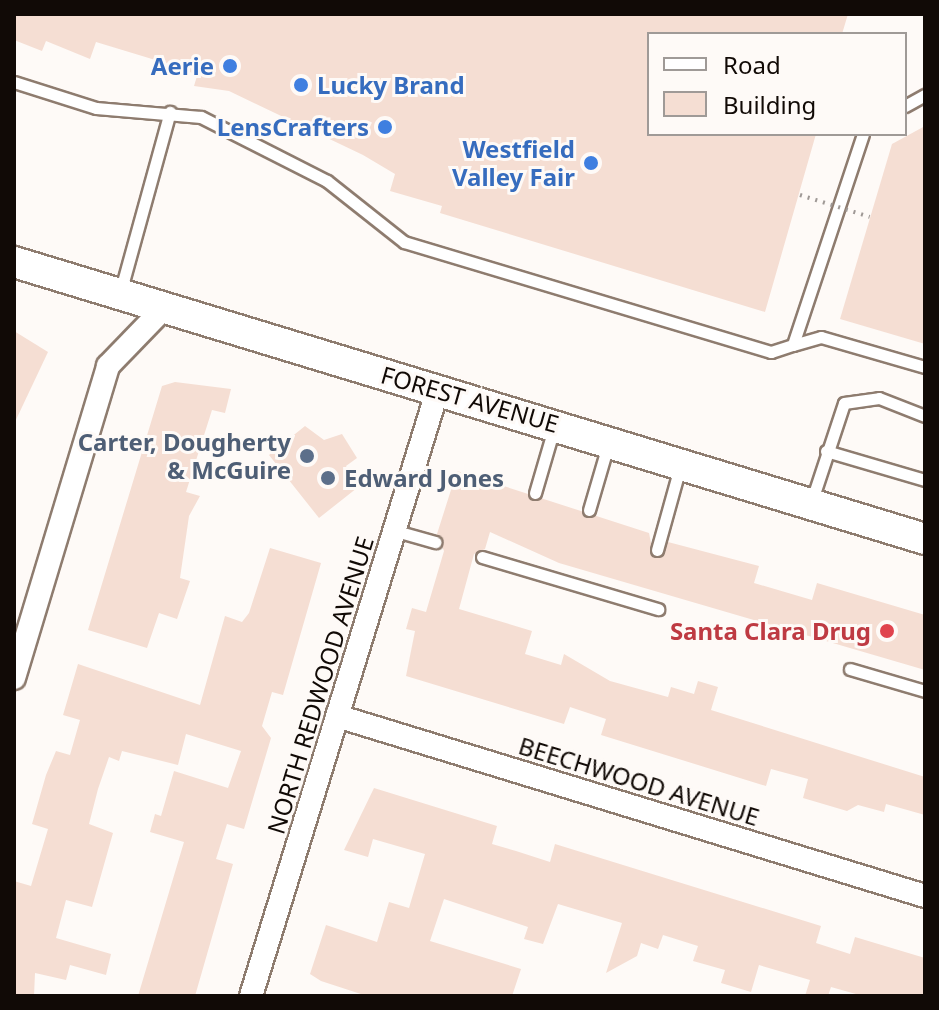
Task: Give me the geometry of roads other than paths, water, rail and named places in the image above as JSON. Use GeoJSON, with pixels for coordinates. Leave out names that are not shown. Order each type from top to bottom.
{"type":"FeatureCollection","features":[{"type":"Feature","properties":{"kind":"main road","name":"FOREST AVENUE"},"geometry":{"type":"LineString","coordinates":[[14,262],[555,423],[925,539]]}},
{"type":"Feature","properties":{"kind":"street"},"geometry":{"type":"LineString","coordinates":[[14,678],[108,366],[164,308]]}},
{"type":"Feature","properties":{"kind":"street","name":"NORTH REDWOOD AVENUE"},"geometry":{"type":"LineString","coordinates":[[251,996],[438,389]]}},
{"type":"Feature","properties":{"kind":"street","name":"BEECHWOOD AVENUE"},"geometry":{"type":"LineString","coordinates":[[337,716],[925,896]]}},
{"type":"Feature","properties":{"kind":"lane"},"geometry":{"type":"LineString","coordinates":[[14,82],[96,108],[201,117],[327,181],[404,242],[771,352],[821,337],[925,367]]}},
{"type":"Feature","properties":{"kind":"lane"},"geometry":{"type":"LineString","coordinates":[[907,105],[925,95]]}},
{"type":"Feature","properties":{"kind":"lane"},"geometry":{"type":"LineString","coordinates":[[119,294],[170,112]]}},
{"type":"Feature","properties":{"kind":"lane"},"geometry":{"type":"LineString","coordinates":[[793,345],[862,136]]}},
{"type":"Feature","properties":{"kind":"lane"},"geometry":{"type":"LineString","coordinates":[[811,503],[844,403],[861,396],[925,416]]}},
{"type":"Feature","properties":{"kind":"lane"},"geometry":{"type":"LineString","coordinates":[[535,493],[555,423]]}},
{"type":"Feature","properties":{"kind":"lane"},"geometry":{"type":"LineString","coordinates":[[589,510],[610,441]]}},
{"type":"Feature","properties":{"kind":"lane"},"geometry":{"type":"LineString","coordinates":[[826,451],[925,480]]}},
{"type":"Feature","properties":{"kind":"lane"},"geometry":{"type":"LineString","coordinates":[[657,550],[681,463]]}},
{"type":"Feature","properties":{"kind":"lane"},"geometry":{"type":"LineString","coordinates":[[396,531],[435,542]]}},
{"type":"Feature","properties":{"kind":"lane"},"geometry":{"type":"LineString","coordinates":[[482,557],[658,609]]}},
{"type":"Feature","properties":{"kind":"lane"},"geometry":{"type":"LineString","coordinates":[[850,669],[925,691]]}},
{"type":"Feature","properties":{"kind":"place","name":"Aerie"},"geometry":{"type":"Point","coordinates":[230,66]}},
{"type":"Feature","properties":{"kind":"place","name":"Lucky Brand"},"geometry":{"type":"Point","coordinates":[301,85]}},
{"type":"Feature","properties":{"kind":"place","name":"LensCrafters"},"geometry":{"type":"Point","coordinates":[385,127]}},
{"type":"Feature","properties":{"kind":"place","name":"Westfield Valley Fair"},"geometry":{"type":"Point","coordinates":[591,163]}},
{"type":"Feature","properties":{"kind":"place","name":"Carter, Dougherty & McGuire"},"geometry":{"type":"Point","coordinates":[307,456]}},
{"type":"Feature","properties":{"kind":"place","name":"Edward Jones"},"geometry":{"type":"Point","coordinates":[328,478]}},
{"type":"Feature","properties":{"kind":"place","name":"Santa Clara Drug"},"geometry":{"type":"Point","coordinates":[887,631]}}]}
